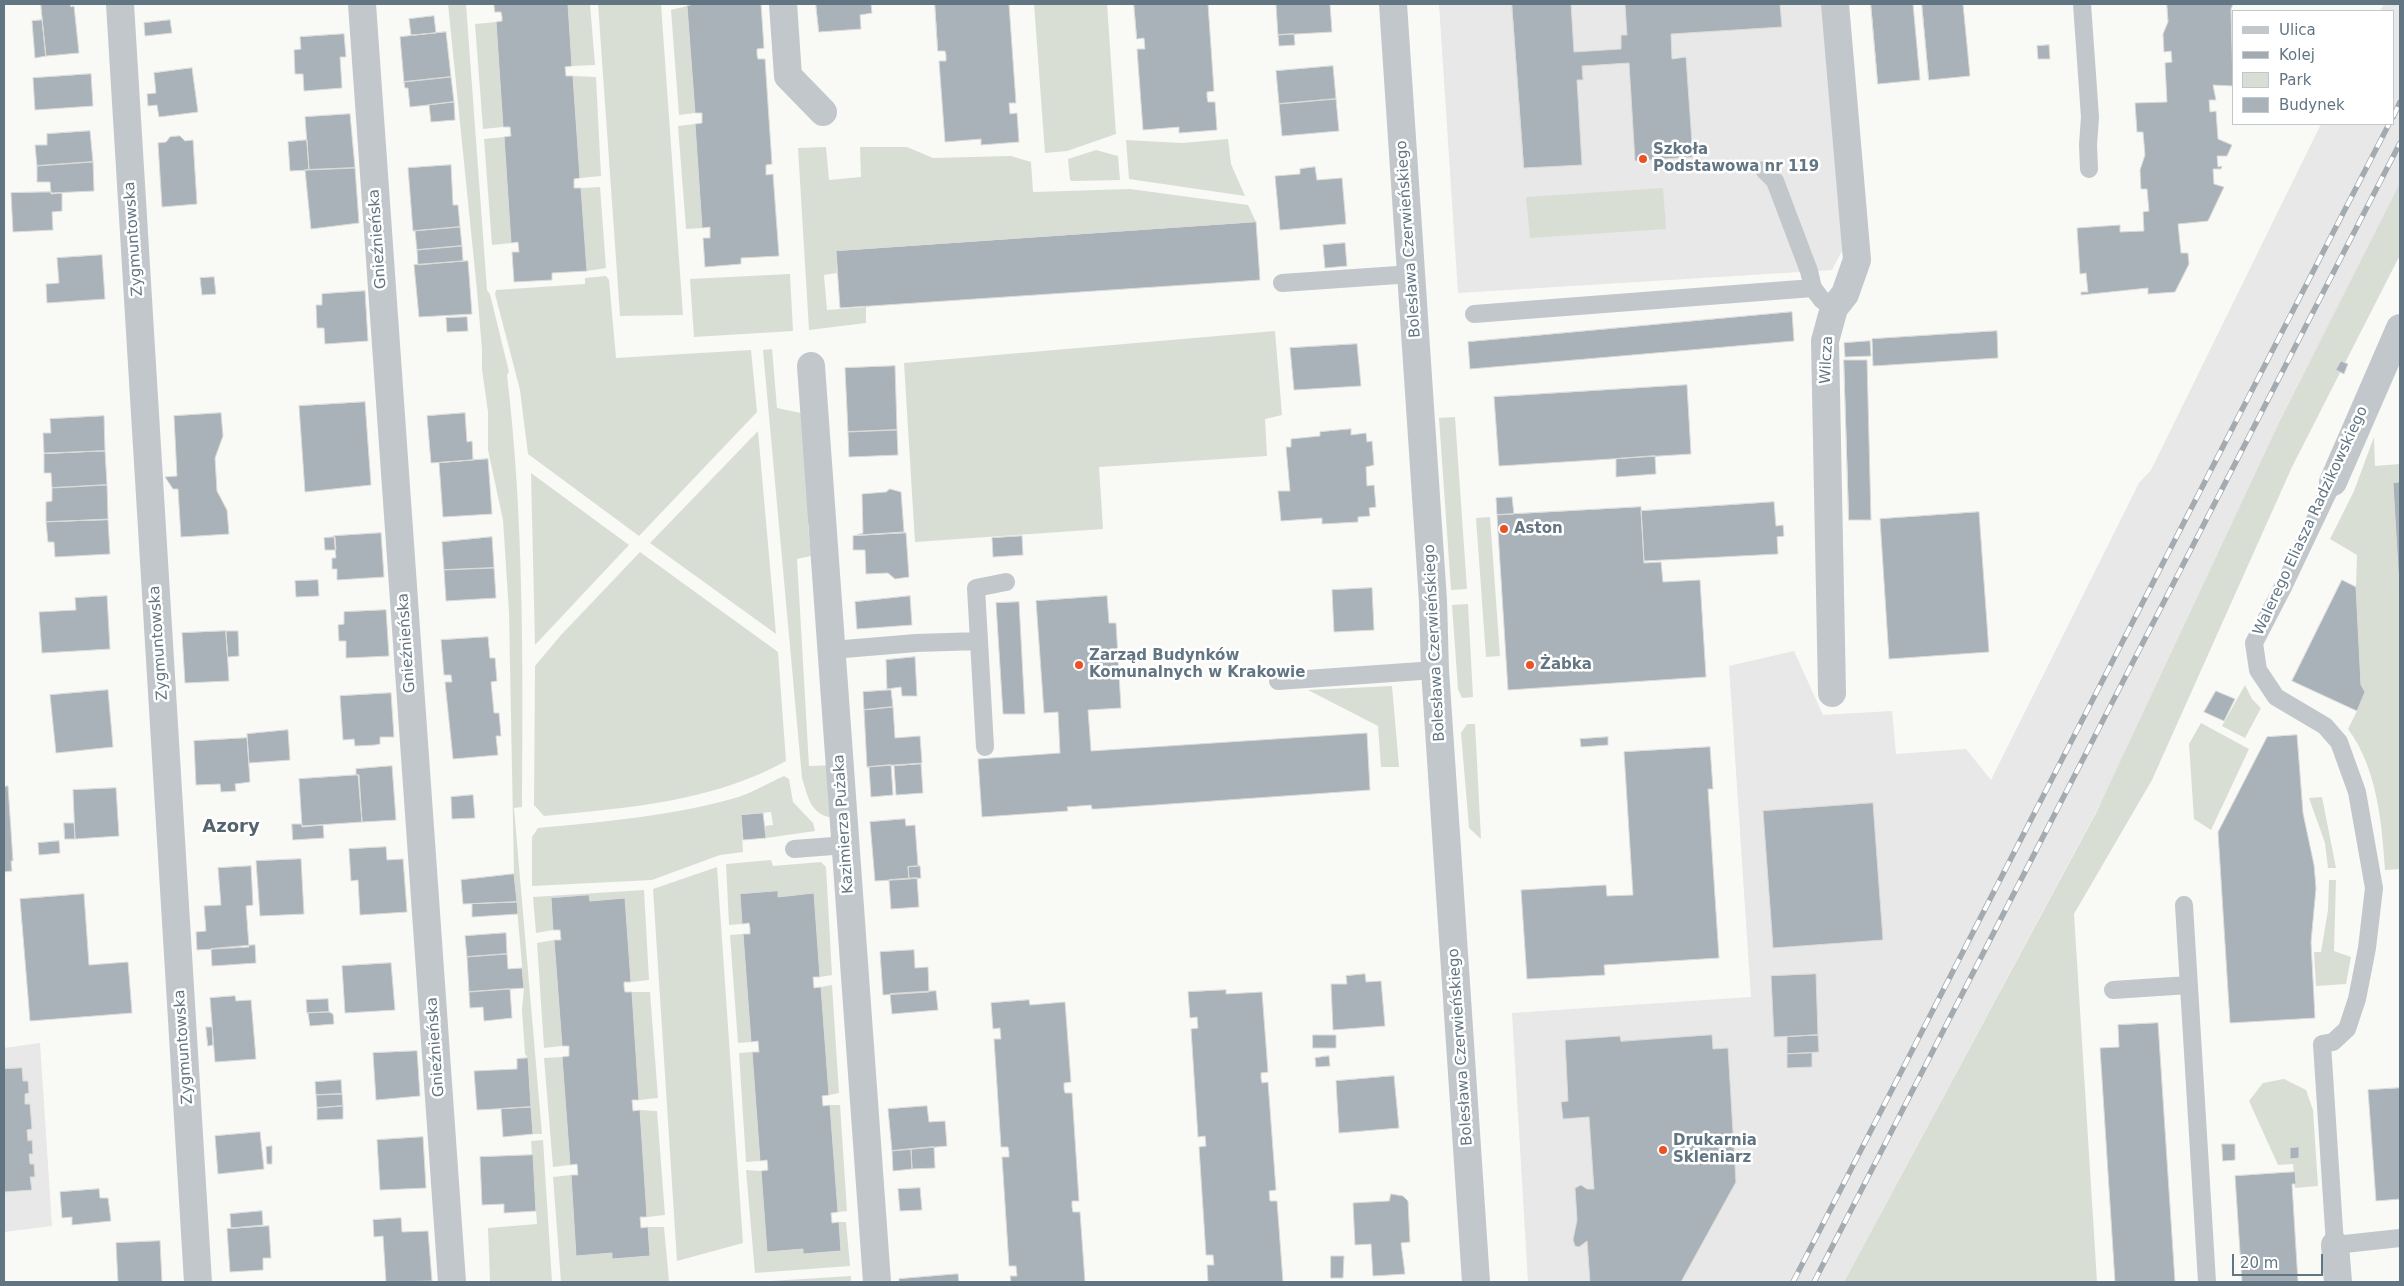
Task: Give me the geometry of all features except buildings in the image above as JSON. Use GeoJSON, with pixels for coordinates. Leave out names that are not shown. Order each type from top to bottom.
{"type":"FeatureCollection","features":[{"type":"Feature","properties":{"kind":"street","name":"Zygmuntowska"},"geometry":{"type":"LineString","coordinates":[[120,4],[198,1282]]}},
{"type":"Feature","properties":{"kind":"street","name":"Gnieźnieńska"},"geometry":{"type":"LineString","coordinates":[[362,4],[452,1282]]}},
{"type":"Feature","properties":{"kind":"street"},"geometry":{"type":"LineString","coordinates":[[783,4],[788,76],[823,112]]}},
{"type":"Feature","properties":{"kind":"street","name":"Bolesława Czerwieńskiego"},"geometry":{"type":"LineString","coordinates":[[1393,4],[1476,1282]]}},
{"type":"Feature","properties":{"kind":"street","name":"Wilcza"},"geometry":{"type":"LineString","coordinates":[[1832,693],[1824,341],[1834,308],[1845,294],[1857,260],[1835,4]]}},
{"type":"Feature","properties":{"kind":"street","name":"Walerego Eliasza Radzikowskiego"},"geometry":{"type":"LineString","coordinates":[[2333,482],[2397,347]]}},
{"type":"Feature","properties":{"kind":"street","name":"Kazimierza Pużaka"},"geometry":{"type":"LineString","coordinates":[[811,366],[877,1282]]}},
{"type":"Feature","properties":{"kind":"street"},"geometry":{"type":"LineString","coordinates":[[2335,1245],[2338,1282]]}},
{"type":"Feature","properties":{"kind":"lane"},"geometry":{"type":"LineString","coordinates":[[2082,4],[2090,117],[2088,169]]}},
{"type":"Feature","properties":{"kind":"lane"},"geometry":{"type":"LineString","coordinates":[[1764,170],[1775,181],[1809,271],[1813,288],[1822,300],[1834,308]]}},
{"type":"Feature","properties":{"kind":"lane"},"geometry":{"type":"LineString","coordinates":[[1282,283],[1412,274]]}},
{"type":"Feature","properties":{"kind":"lane"},"geometry":{"type":"LineString","coordinates":[[1474,314],[1813,288]]}},
{"type":"Feature","properties":{"kind":"lane","name":"Walerego Eliasza Radzikowskiego"},"geometry":{"type":"LineString","coordinates":[[2333,482],[2254,643],[2258,670],[2276,697],[2325,726],[2339,742],[2357,792],[2374,888],[2367,948],[2357,999],[2347,1029],[2333,1042],[2322,1044],[2335,1245]]}},
{"type":"Feature","properties":{"kind":"lane"},"geometry":{"type":"LineString","coordinates":[[985,747],[976,588],[1006,582]]}},
{"type":"Feature","properties":{"kind":"lane"},"geometry":{"type":"LineString","coordinates":[[832,650],[916,643],[979,641]]}},
{"type":"Feature","properties":{"kind":"lane"},"geometry":{"type":"LineString","coordinates":[[1278,681],[1435,670]]}},
{"type":"Feature","properties":{"kind":"lane"},"geometry":{"type":"LineString","coordinates":[[794,849],[846,845]]}},
{"type":"Feature","properties":{"kind":"lane"},"geometry":{"type":"LineString","coordinates":[[2184,905],[2207,1282]]}},
{"type":"Feature","properties":{"kind":"lane"},"geometry":{"type":"LineString","coordinates":[[2113,990],[2189,985]]}},
{"type":"Feature","properties":{"kind":"lane"},"geometry":{"type":"LineString","coordinates":[[2335,1245],[2400,1238]]}},
{"type":"Feature","properties":{"kind":"shaded area","name":"Szkoła Podstawowa nr 119"},"geometry":{"type":"Polygon","coordinates":[[[1439,4],[1823,4],[1844,247],[1832,270],[1458,293],[1439,4]]]}},
{"type":"Feature","properties":{"kind":"shaded area"},"geometry":{"type":"Polygon","coordinates":[[[2384,4],[2400,4],[2400,255],[2150,711],[1844,1282],[1528,1282],[1512,1013],[1751,997],[1729,666],[1794,651],[1823,715],[1892,711],[1896,754],[1966,749],[1991,780],[2139,483],[2151,470],[2321,125],[2394,125],[2394,10],[2381,10],[2384,4]]]}},
{"type":"Feature","properties":{"kind":"shaded area"},"geometry":{"type":"Polygon","coordinates":[[[40,1043],[52,1226],[4,1232],[4,1048],[40,1043]]]}},
{"type":"Feature","properties":{"kind":"green space"},"geometry":{"type":"Polygon","coordinates":[[[448,4],[466,4],[487,290],[490,294],[509,372],[507,375],[517,483],[522,645],[522,807],[514,808],[542,1134],[533,1134],[528,1058],[525,1054],[522,1010],[524,988],[514,874],[509,612],[503,520],[488,450],[488,412],[482,369],[477,291],[448,4]]]}},
{"type":"Feature","properties":{"kind":"green space"},"geometry":{"type":"Polygon","coordinates":[[[568,4],[590,4],[595,65],[572,66],[568,4]]]}},
{"type":"Feature","properties":{"kind":"green space"},"geometry":{"type":"Polygon","coordinates":[[[598,4],[661,4],[683,315],[620,316],[598,4]]]}},
{"type":"Feature","properties":{"kind":"green space"},"geometry":{"type":"Polygon","coordinates":[[[1034,4],[1107,4],[1116,134],[1067,151],[1045,153],[1034,4]]]}},
{"type":"Feature","properties":{"kind":"green space"},"geometry":{"type":"Polygon","coordinates":[[[687,6],[695,113],[679,115],[671,10],[687,6]]]}},
{"type":"Feature","properties":{"kind":"green space"},"geometry":{"type":"Polygon","coordinates":[[[496,22],[503,127],[483,129],[475,24],[496,22]]]}},
{"type":"Feature","properties":{"kind":"green space"},"geometry":{"type":"Polygon","coordinates":[[[573,76],[596,77],[601,176],[580,178],[573,76]]]}},
{"type":"Feature","properties":{"kind":"green space"},"geometry":{"type":"Polygon","coordinates":[[[695,124],[702,228],[686,229],[678,126],[695,124]]]}},
{"type":"Feature","properties":{"kind":"green space"},"geometry":{"type":"Polygon","coordinates":[[[504,137],[511,243],[492,245],[484,139],[504,137]]]}},
{"type":"Feature","properties":{"kind":"green space"},"geometry":{"type":"Polygon","coordinates":[[[1228,139],[1231,164],[1245,196],[1129,179],[1126,140],[1182,143],[1228,139]]]}},
{"type":"Feature","properties":{"kind":"green space"},"geometry":{"type":"Polygon","coordinates":[[[826,147],[829,180],[861,177],[860,147],[907,147],[933,158],[1011,156],[1031,162],[1033,192],[1130,189],[1248,205],[1256,222],[836,251],[837,273],[824,275],[827,310],[866,307],[866,323],[809,330],[798,148],[826,147]]]}},
{"type":"Feature","properties":{"kind":"green space"},"geometry":{"type":"Polygon","coordinates":[[[1096,150],[1118,156],[1120,180],[1070,180],[1068,159],[1096,150]]]}},
{"type":"Feature","properties":{"kind":"green space"},"geometry":{"type":"Polygon","coordinates":[[[2400,183],[2400,255],[2292,467],[2152,780],[2074,914],[2097,1282],[1844,1282],[2097,811],[2279,423],[2400,183]]]}},
{"type":"Feature","properties":{"kind":"green space"},"geometry":{"type":"Polygon","coordinates":[[[600,187],[606,268],[587,271],[581,188],[600,187]]]}},
{"type":"Feature","properties":{"kind":"green space"},"geometry":{"type":"Polygon","coordinates":[[[1663,188],[1666,229],[1530,238],[1526,197],[1663,188]]]}},
{"type":"Feature","properties":{"kind":"green space"},"geometry":{"type":"Polygon","coordinates":[[[790,274],[793,331],[694,337],[690,279],[790,274]]]}},
{"type":"Feature","properties":{"kind":"green space"},"geometry":{"type":"Polygon","coordinates":[[[606,276],[609,280],[616,358],[751,350],[757,412],[639,536],[528,454],[520,390],[495,294],[496,290],[585,284],[585,278],[606,276]]]}},
{"type":"Feature","properties":{"kind":"green space"},"geometry":{"type":"Polygon","coordinates":[[[1275,331],[1282,415],[1265,419],[1267,456],[1099,467],[1103,529],[915,542],[904,363],[1275,331]]]}},
{"type":"Feature","properties":{"kind":"green space"},"geometry":{"type":"Polygon","coordinates":[[[772,349],[777,408],[805,414],[818,524],[808,525],[811,556],[797,559],[809,766],[835,765],[838,819],[822,815],[812,806],[802,778],[763,350],[772,349]]]}},
{"type":"Feature","properties":{"kind":"green space"},"geometry":{"type":"Polygon","coordinates":[[[1455,417],[1467,589],[1451,590],[1439,418],[1455,417]]]}},
{"type":"Feature","properties":{"kind":"green space"},"geometry":{"type":"Polygon","coordinates":[[[758,431],[776,634],[650,543],[758,431]]]}},
{"type":"Feature","properties":{"kind":"green space"},"geometry":{"type":"Polygon","coordinates":[[[2374,437],[2375,466],[2400,464],[2400,482],[2393,483],[2400,602],[2400,869],[2385,870],[2380,815],[2372,778],[2358,744],[2348,729],[2357,711],[2361,685],[2356,587],[2357,555],[2330,539],[2354,491],[2374,437]]]}},
{"type":"Feature","properties":{"kind":"green space"},"geometry":{"type":"Polygon","coordinates":[[[531,473],[629,545],[535,645],[531,473]]]}},
{"type":"Feature","properties":{"kind":"green space"},"geometry":{"type":"Polygon","coordinates":[[[1490,517],[1500,656],[1486,657],[1476,518],[1490,517]]]}},
{"type":"Feature","properties":{"kind":"green space"},"geometry":{"type":"Polygon","coordinates":[[[640,552],[778,652],[786,761],[758,775],[729,786],[699,794],[637,806],[544,816],[534,805],[535,666],[561,635],[640,552]]]}},
{"type":"Feature","properties":{"kind":"green space"},"geometry":{"type":"Polygon","coordinates":[[[1468,604],[1473,697],[1462,698],[1458,689],[1452,605],[1468,604]]]}},
{"type":"Feature","properties":{"kind":"green space"},"geometry":{"type":"Polygon","coordinates":[[[2245,685],[2252,699],[2261,708],[2245,738],[2222,726],[2245,685]]]}},
{"type":"Feature","properties":{"kind":"green space"},"geometry":{"type":"Polygon","coordinates":[[[1392,686],[1399,767],[1381,767],[1378,726],[1308,690],[1392,686]]]}},
{"type":"Feature","properties":{"kind":"green space"},"geometry":{"type":"Polygon","coordinates":[[[2201,723],[2249,749],[2211,830],[2194,819],[2189,744],[2201,723]]]}},
{"type":"Feature","properties":{"kind":"green space"},"geometry":{"type":"Polygon","coordinates":[[[1467,724],[1475,724],[1481,839],[1469,828],[1461,733],[1467,724]]]}},
{"type":"Feature","properties":{"kind":"green space"},"geometry":{"type":"Polygon","coordinates":[[[784,776],[789,779],[793,802],[813,823],[815,831],[766,838],[765,826],[773,825],[771,812],[741,815],[743,852],[720,855],[652,880],[532,886],[532,837],[538,828],[612,821],[662,814],[711,804],[741,796],[784,776]]]}},
{"type":"Feature","properties":{"kind":"green space"},"geometry":{"type":"Polygon","coordinates":[[[2322,797],[2336,868],[2328,868],[2325,843],[2309,798],[2322,797]]]}},
{"type":"Feature","properties":{"kind":"green space"},"geometry":{"type":"Polygon","coordinates":[[[771,860],[773,866],[821,862],[826,867],[832,975],[820,977],[814,894],[778,897],[778,891],[742,924],[729,925],[726,864],[771,860]]]}},
{"type":"Feature","properties":{"kind":"green space"},"geometry":{"type":"Polygon","coordinates":[[[717,867],[743,1243],[677,1261],[653,889],[717,867]]]}},
{"type":"Feature","properties":{"kind":"green space"},"geometry":{"type":"Polygon","coordinates":[[[2329,880],[2336,880],[2334,951],[2351,957],[2346,984],[2316,986],[2314,952],[2321,952],[2328,910],[2329,880]]]}},
{"type":"Feature","properties":{"kind":"green space"},"geometry":{"type":"Polygon","coordinates":[[[644,890],[649,980],[631,982],[625,898],[590,901],[589,895],[551,899],[553,930],[536,933],[533,897],[644,890]]]}},
{"type":"Feature","properties":{"kind":"green space"},"geometry":{"type":"Polygon","coordinates":[[[743,934],[751,1042],[738,1043],[730,935],[743,934]]]}},
{"type":"Feature","properties":{"kind":"green space"},"geometry":{"type":"Polygon","coordinates":[[[554,940],[562,1046],[544,1048],[537,943],[554,940]]]}},
{"type":"Feature","properties":{"kind":"green space"},"geometry":{"type":"Polygon","coordinates":[[[832,985],[839,1093],[829,1095],[821,987],[832,985]]]}},
{"type":"Feature","properties":{"kind":"green space"},"geometry":{"type":"Polygon","coordinates":[[[632,992],[650,992],[658,1098],[639,1100],[632,992]]]}},
{"type":"Feature","properties":{"kind":"green space"},"geometry":{"type":"Polygon","coordinates":[[[752,1052],[760,1161],[746,1162],[739,1053],[752,1052]]]}},
{"type":"Feature","properties":{"kind":"green space"},"geometry":{"type":"Polygon","coordinates":[[[562,1057],[570,1165],[553,1167],[544,1058],[562,1057]]]}},
{"type":"Feature","properties":{"kind":"green space"},"geometry":{"type":"Polygon","coordinates":[[[2284,1079],[2306,1090],[2313,1110],[2318,1186],[2295,1188],[2293,1164],[2278,1165],[2249,1101],[2263,1083],[2284,1079]]]}},
{"type":"Feature","properties":{"kind":"green space"},"geometry":{"type":"Polygon","coordinates":[[[830,1105],[840,1105],[847,1211],[838,1212],[830,1105]]]}},
{"type":"Feature","properties":{"kind":"green space"},"geometry":{"type":"Polygon","coordinates":[[[640,1110],[657,1111],[665,1215],[647,1217],[640,1110]]]}},
{"type":"Feature","properties":{"kind":"green space"},"geometry":{"type":"Polygon","coordinates":[[[543,1140],[552,1282],[490,1282],[488,1228],[537,1224],[531,1141],[543,1140]]]}},
{"type":"Feature","properties":{"kind":"green space"},"geometry":{"type":"Polygon","coordinates":[[[746,1170],[761,1171],[767,1252],[803,1249],[804,1254],[841,1251],[839,1222],[846,1222],[850,1266],[755,1273],[746,1170]]]}},
{"type":"Feature","properties":{"kind":"green space"},"geometry":{"type":"Polygon","coordinates":[[[571,1175],[576,1256],[612,1253],[613,1259],[650,1256],[648,1227],[664,1227],[669,1281],[561,1282],[553,1177],[571,1175]]]}},
{"type":"Feature","properties":{"kind":"green space"},"geometry":{"type":"Polygon","coordinates":[[[851,1276],[851,1282],[755,1282],[851,1276]]]}},
{"type":"Feature","properties":{"kind":"railway"},"geometry":{"type":"LineString","coordinates":[[2394,115],[2400,102]]}},
{"type":"Feature","properties":{"kind":"railway"},"geometry":{"type":"LineString","coordinates":[[1793,1282],[2388,125]]}},
{"type":"Feature","properties":{"kind":"railway"},"geometry":{"type":"LineString","coordinates":[[1814,1282],[2400,143]]}},
{"type":"Feature","properties":{"kind":"place","name":"Szkoła Podstawowa nr 119"},"geometry":{"type":"Point","coordinates":[1643,159]}},
{"type":"Feature","properties":{"kind":"place","name":"Aston"},"geometry":{"type":"Point","coordinates":[1504,529]}},
{"type":"Feature","properties":{"kind":"place","name":"Zarząd Budynków Komunalnych w Krakowie"},"geometry":{"type":"Point","coordinates":[1079,665]}},
{"type":"Feature","properties":{"kind":"place","name":"Żabka"},"geometry":{"type":"Point","coordinates":[1530,665]}},
{"type":"Feature","properties":{"kind":"place","name":"Drukarnia Skleniarz"},"geometry":{"type":"Point","coordinates":[1663,1150]}},
{"type":"Feature","properties":{"kind":"district","name":"Azory"},"geometry":{"type":"Point","coordinates":[231,827]}}]}
